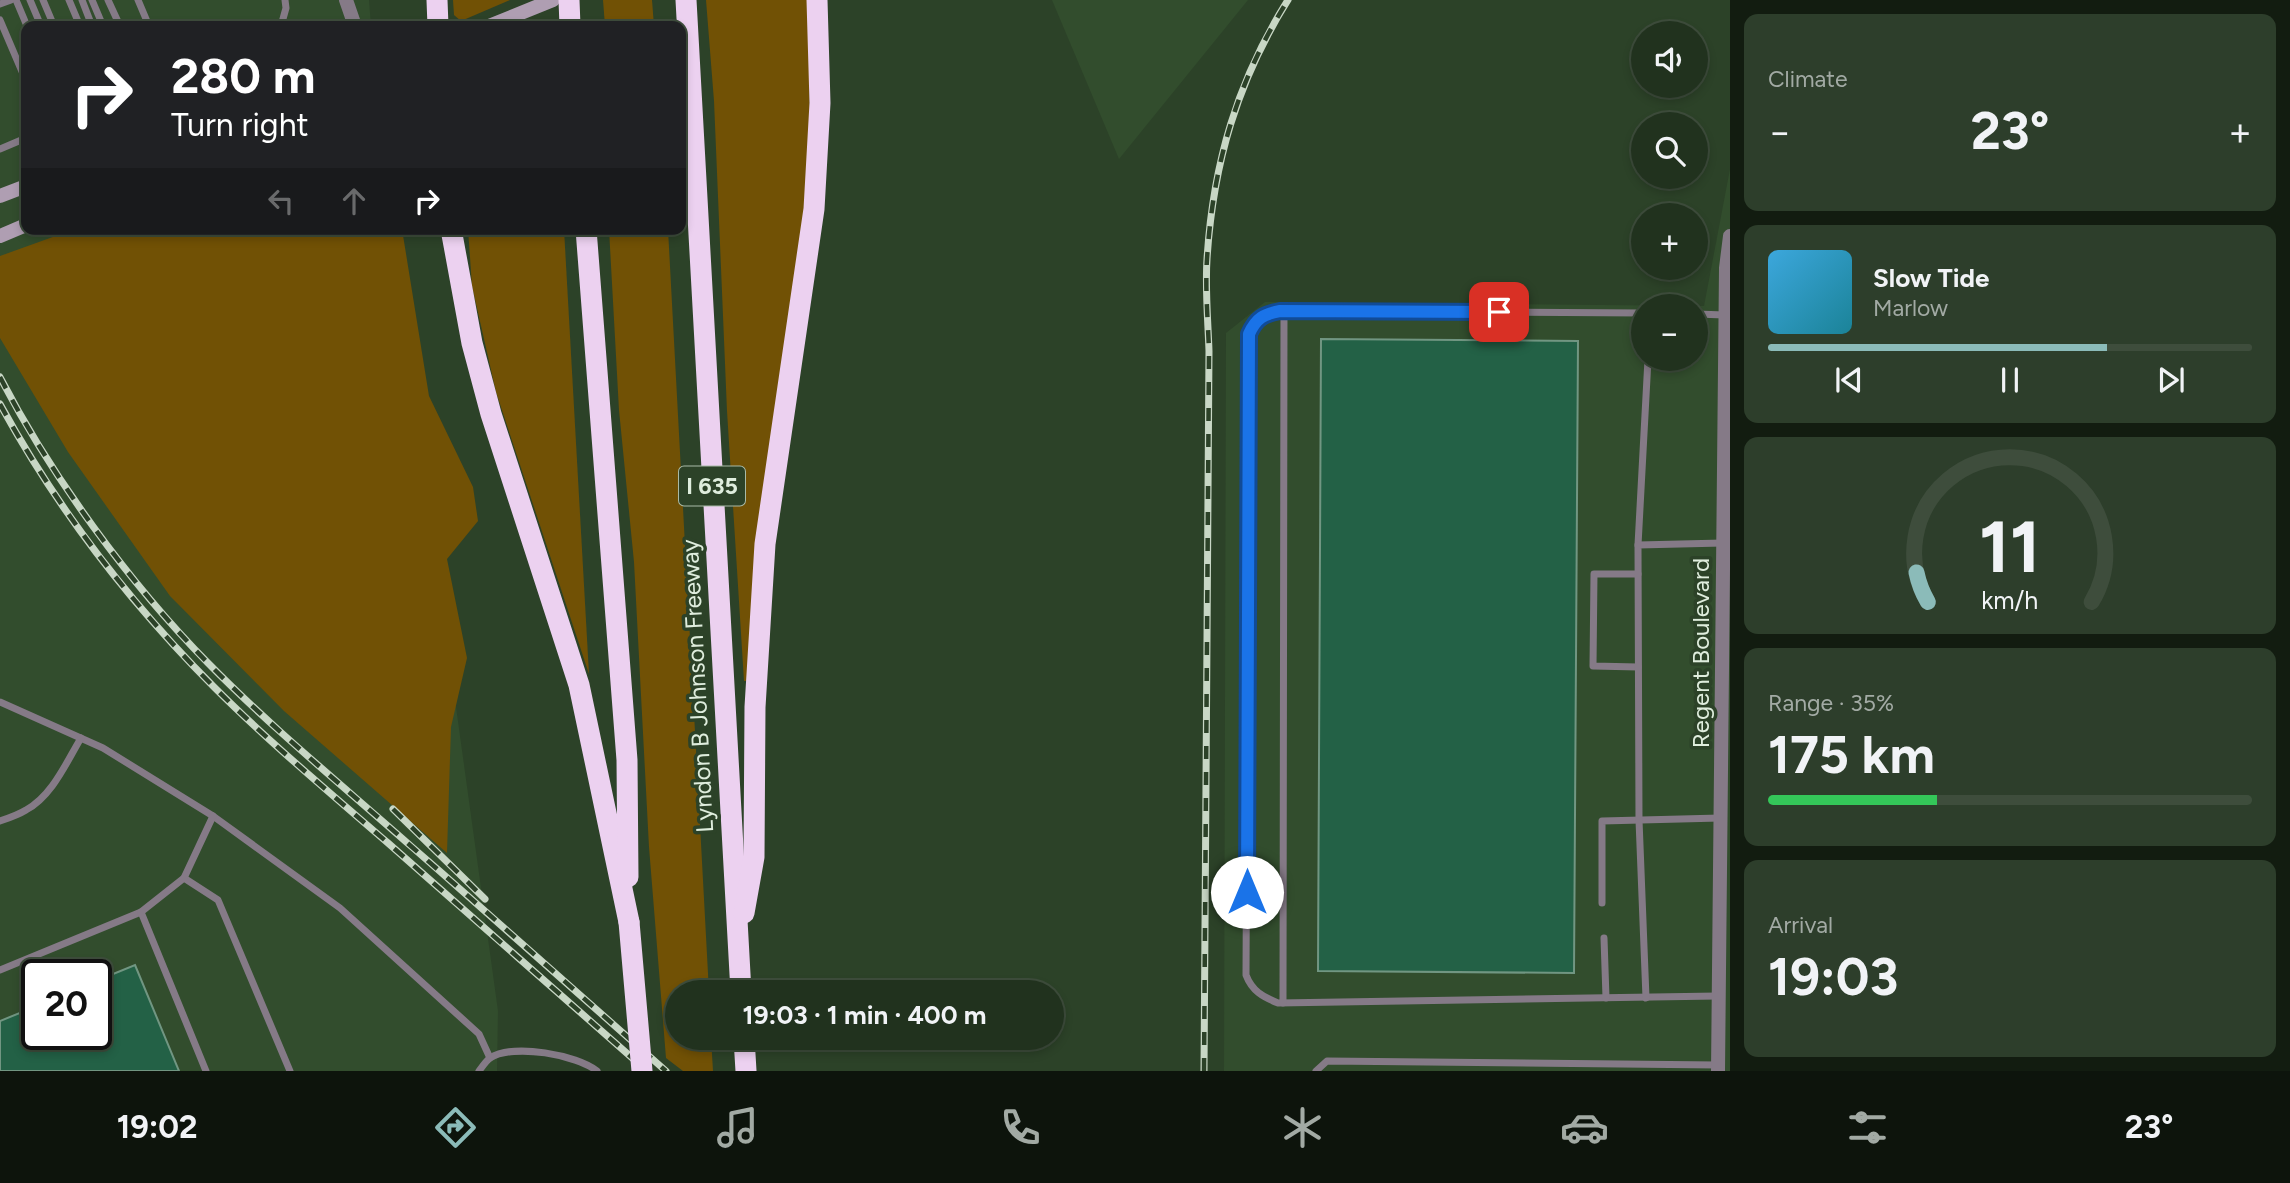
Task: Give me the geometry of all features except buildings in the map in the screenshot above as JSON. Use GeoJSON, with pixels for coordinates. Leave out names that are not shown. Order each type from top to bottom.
{"type":"FeatureCollection","features":[{"type":"Feature","properties":{"kind":"highway"},"geometry":{"type":"LineString","coordinates":[[437,0],[438,21]]}},
{"type":"Feature","properties":{"kind":"highway"},"geometry":{"type":"LineString","coordinates":[[569,0],[570,21]]}},
{"type":"Feature","properties":{"kind":"highway","name":"Lyndon B Johnson Freeway"},"geometry":{"type":"LineString","coordinates":[[686,0],[740,980]]}},
{"type":"Feature","properties":{"kind":"highway"},"geometry":{"type":"LineString","coordinates":[[738,950],[754,857],[755,707],[765,544],[814,209],[820,103],[817,0]]}},
{"type":"Feature","properties":{"kind":"highway"},"geometry":{"type":"LineString","coordinates":[[452,235],[472,343],[491,414],[579,685],[629,922]]}},
{"type":"Feature","properties":{"kind":"highway"},"geometry":{"type":"LineString","coordinates":[[586,235],[627,760],[629,922],[642,1071]]}},
{"type":"Feature","properties":{"kind":"highway"},"geometry":{"type":"LineString","coordinates":[[745,1050],[746,1071]]}},
{"type":"Feature","properties":{"kind":"main road"},"geometry":{"type":"LineString","coordinates":[[501,21],[553,0]]}},
{"type":"Feature","properties":{"kind":"main road"},"geometry":{"type":"LineString","coordinates":[[0,196],[21,188]]}},
{"type":"Feature","properties":{"kind":"main road"},"geometry":{"type":"LineString","coordinates":[[0,236],[21,227]]}},
{"type":"Feature","properties":{"kind":"street"},"geometry":{"type":"LineString","coordinates":[[346,0],[353,21]]}},
{"type":"Feature","properties":{"kind":"street","name":"Regent Boulevard"},"geometry":{"type":"LineString","coordinates":[[1718,1068],[1717,996],[1725,858],[1720,818],[1726,717],[1723,543],[1727,425],[1726,268],[1730,236]]}},
{"type":"Feature","properties":{"kind":"lane"},"geometry":{"type":"LineString","coordinates":[[0,4],[11,0]]}},
{"type":"Feature","properties":{"kind":"lane"},"geometry":{"type":"LineString","coordinates":[[16,0],[25,21]]}},
{"type":"Feature","properties":{"kind":"lane"},"geometry":{"type":"LineString","coordinates":[[30,0],[39,21]]}},
{"type":"Feature","properties":{"kind":"lane"},"geometry":{"type":"LineString","coordinates":[[43,0],[52,21]]}},
{"type":"Feature","properties":{"kind":"lane"},"geometry":{"type":"LineString","coordinates":[[69,0],[78,21]]}},
{"type":"Feature","properties":{"kind":"lane"},"geometry":{"type":"LineString","coordinates":[[82,0],[90,21]]}},
{"type":"Feature","properties":{"kind":"lane"},"geometry":{"type":"LineString","coordinates":[[92,0],[101,21]]}},
{"type":"Feature","properties":{"kind":"lane"},"geometry":{"type":"LineString","coordinates":[[108,0],[118,21]]}},
{"type":"Feature","properties":{"kind":"lane"},"geometry":{"type":"LineString","coordinates":[[138,0],[147,21]]}},
{"type":"Feature","properties":{"kind":"lane"},"geometry":{"type":"LineString","coordinates":[[282,21],[285,0]]}},
{"type":"Feature","properties":{"kind":"lane"},"geometry":{"type":"LineString","coordinates":[[0,20],[21,70]]}},
{"type":"Feature","properties":{"kind":"lane"},"geometry":{"type":"LineString","coordinates":[[0,149],[21,140]]}},
{"type":"Feature","properties":{"kind":"lane"},"geometry":{"type":"LineString","coordinates":[[1283,1003],[1284,311]]}},
{"type":"Feature","properties":{"kind":"lane"},"geometry":{"type":"LineString","coordinates":[[1631,313],[1284,311],[1266,313],[1255,321],[1249,334],[1246,975],[1250,985],[1262,997],[1278,1003],[1717,996]]}},
{"type":"Feature","properties":{"kind":"lane"},"geometry":{"type":"LineString","coordinates":[[1708,314],[1725,315]]}},
{"type":"Feature","properties":{"kind":"lane"},"geometry":{"type":"LineString","coordinates":[[1646,998],[1639,820],[1638,545],[1647,371]]}},
{"type":"Feature","properties":{"kind":"lane"},"geometry":{"type":"LineString","coordinates":[[1638,545],[1723,543]]}},
{"type":"Feature","properties":{"kind":"lane"},"geometry":{"type":"LineString","coordinates":[[1638,574],[1594,575],[1593,666],[1638,667]]}},
{"type":"Feature","properties":{"kind":"lane"},"geometry":{"type":"LineString","coordinates":[[0,702],[103,748],[213,816],[340,908],[479,1034],[490,1058]]}},
{"type":"Feature","properties":{"kind":"lane"},"geometry":{"type":"LineString","coordinates":[[0,821],[27,810],[39,801],[61,772],[80,738]]}},
{"type":"Feature","properties":{"kind":"lane"},"geometry":{"type":"LineString","coordinates":[[0,970],[141,912],[184,878],[213,816]]}},
{"type":"Feature","properties":{"kind":"lane"},"geometry":{"type":"LineString","coordinates":[[1602,903],[1602,821],[1720,818]]}},
{"type":"Feature","properties":{"kind":"lane"},"geometry":{"type":"LineString","coordinates":[[184,878],[218,900],[290,1071]]}},
{"type":"Feature","properties":{"kind":"lane"},"geometry":{"type":"LineString","coordinates":[[141,912],[206,1071]]}},
{"type":"Feature","properties":{"kind":"lane"},"geometry":{"type":"LineString","coordinates":[[1604,938],[1606,998]]}},
{"type":"Feature","properties":{"kind":"lane"},"geometry":{"type":"LineString","coordinates":[[480,1071],[490,1058],[513,1052],[556,1054],[587,1063],[597,1071]]}},
{"type":"Feature","properties":{"kind":"lane"},"geometry":{"type":"LineString","coordinates":[[1316,1071],[1327,1061],[1718,1068]]}},
{"type":"Feature","properties":{"kind":"shaded area"},"geometry":{"type":"Polygon","coordinates":[[[0,0],[369,0],[371,21],[21,21],[21,235],[391,235],[498,1011],[497,1071],[0,1071],[0,0]]]}},
{"type":"Feature","properties":{"kind":"shaded area"},"geometry":{"type":"Polygon","coordinates":[[[453,0],[510,0],[461,21],[454,15],[453,0]]]}},
{"type":"Feature","properties":{"kind":"shaded area"},"geometry":{"type":"Polygon","coordinates":[[[603,0],[652,0],[654,21],[605,21],[603,0]]]}},
{"type":"Feature","properties":{"kind":"shaded area"},"geometry":{"type":"Polygon","coordinates":[[[706,0],[808,0],[811,180],[750,681],[744,681],[727,411],[714,101],[706,0]]]}},
{"type":"Feature","properties":{"kind":"shaded area"},"geometry":{"type":"Polygon","coordinates":[[[1052,0],[1248,0],[1119,159],[1052,0]]]}},
{"type":"Feature","properties":{"kind":"shaded area"},"geometry":{"type":"Polygon","coordinates":[[[1730,169],[1730,1071],[1224,1071],[1226,333],[1265,302],[1631,305],[1631,371],[1708,371],[1706,294],[1730,169]]]}},
{"type":"Feature","properties":{"kind":"shaded area"},"geometry":{"type":"Polygon","coordinates":[[[58,235],[403,235],[429,396],[473,487],[478,521],[447,559],[467,658],[451,727],[447,853],[284,711],[170,596],[68,452],[0,338],[0,256],[58,235]]]}},
{"type":"Feature","properties":{"kind":"shaded area"},"geometry":{"type":"Polygon","coordinates":[[[468,235],[564,235],[589,674],[496,392],[472,286],[468,235]]]}},
{"type":"Feature","properties":{"kind":"shaded area"},"geometry":{"type":"Polygon","coordinates":[[[609,235],[668,235],[708,980],[665,980],[665,1046],[649,847],[634,562],[619,410],[609,235]]]}},
{"type":"Feature","properties":{"kind":"shaded area"},"geometry":{"type":"Polygon","coordinates":[[[665,1050],[712,1050],[713,1071],[683,1071],[666,1058],[665,1050]]]}},
{"type":"Feature","properties":{"kind":"railway"},"geometry":{"type":"LineString","coordinates":[[1204,1071],[1209,351],[1207,259],[1215,190],[1231,124],[1255,61],[1288,0]]}},
{"type":"Feature","properties":{"kind":"railway"},"geometry":{"type":"LineString","coordinates":[[0,377],[43,452],[94,527],[150,599],[208,663],[282,734],[666,1071]]}},
{"type":"Feature","properties":{"kind":"railway"},"geometry":{"type":"LineString","coordinates":[[0,404],[45,480],[97,553],[153,622],[214,687],[647,1071]]}},
{"type":"Feature","properties":{"kind":"railway"},"geometry":{"type":"LineString","coordinates":[[393,809],[485,899]]}},
{"type":"Feature","properties":{"kind":"route"},"geometry":{"type":"LineString","coordinates":[[1247,892],[1249,334],[1255,321],[1266,313],[1280,311],[1499,312]]}}]}
